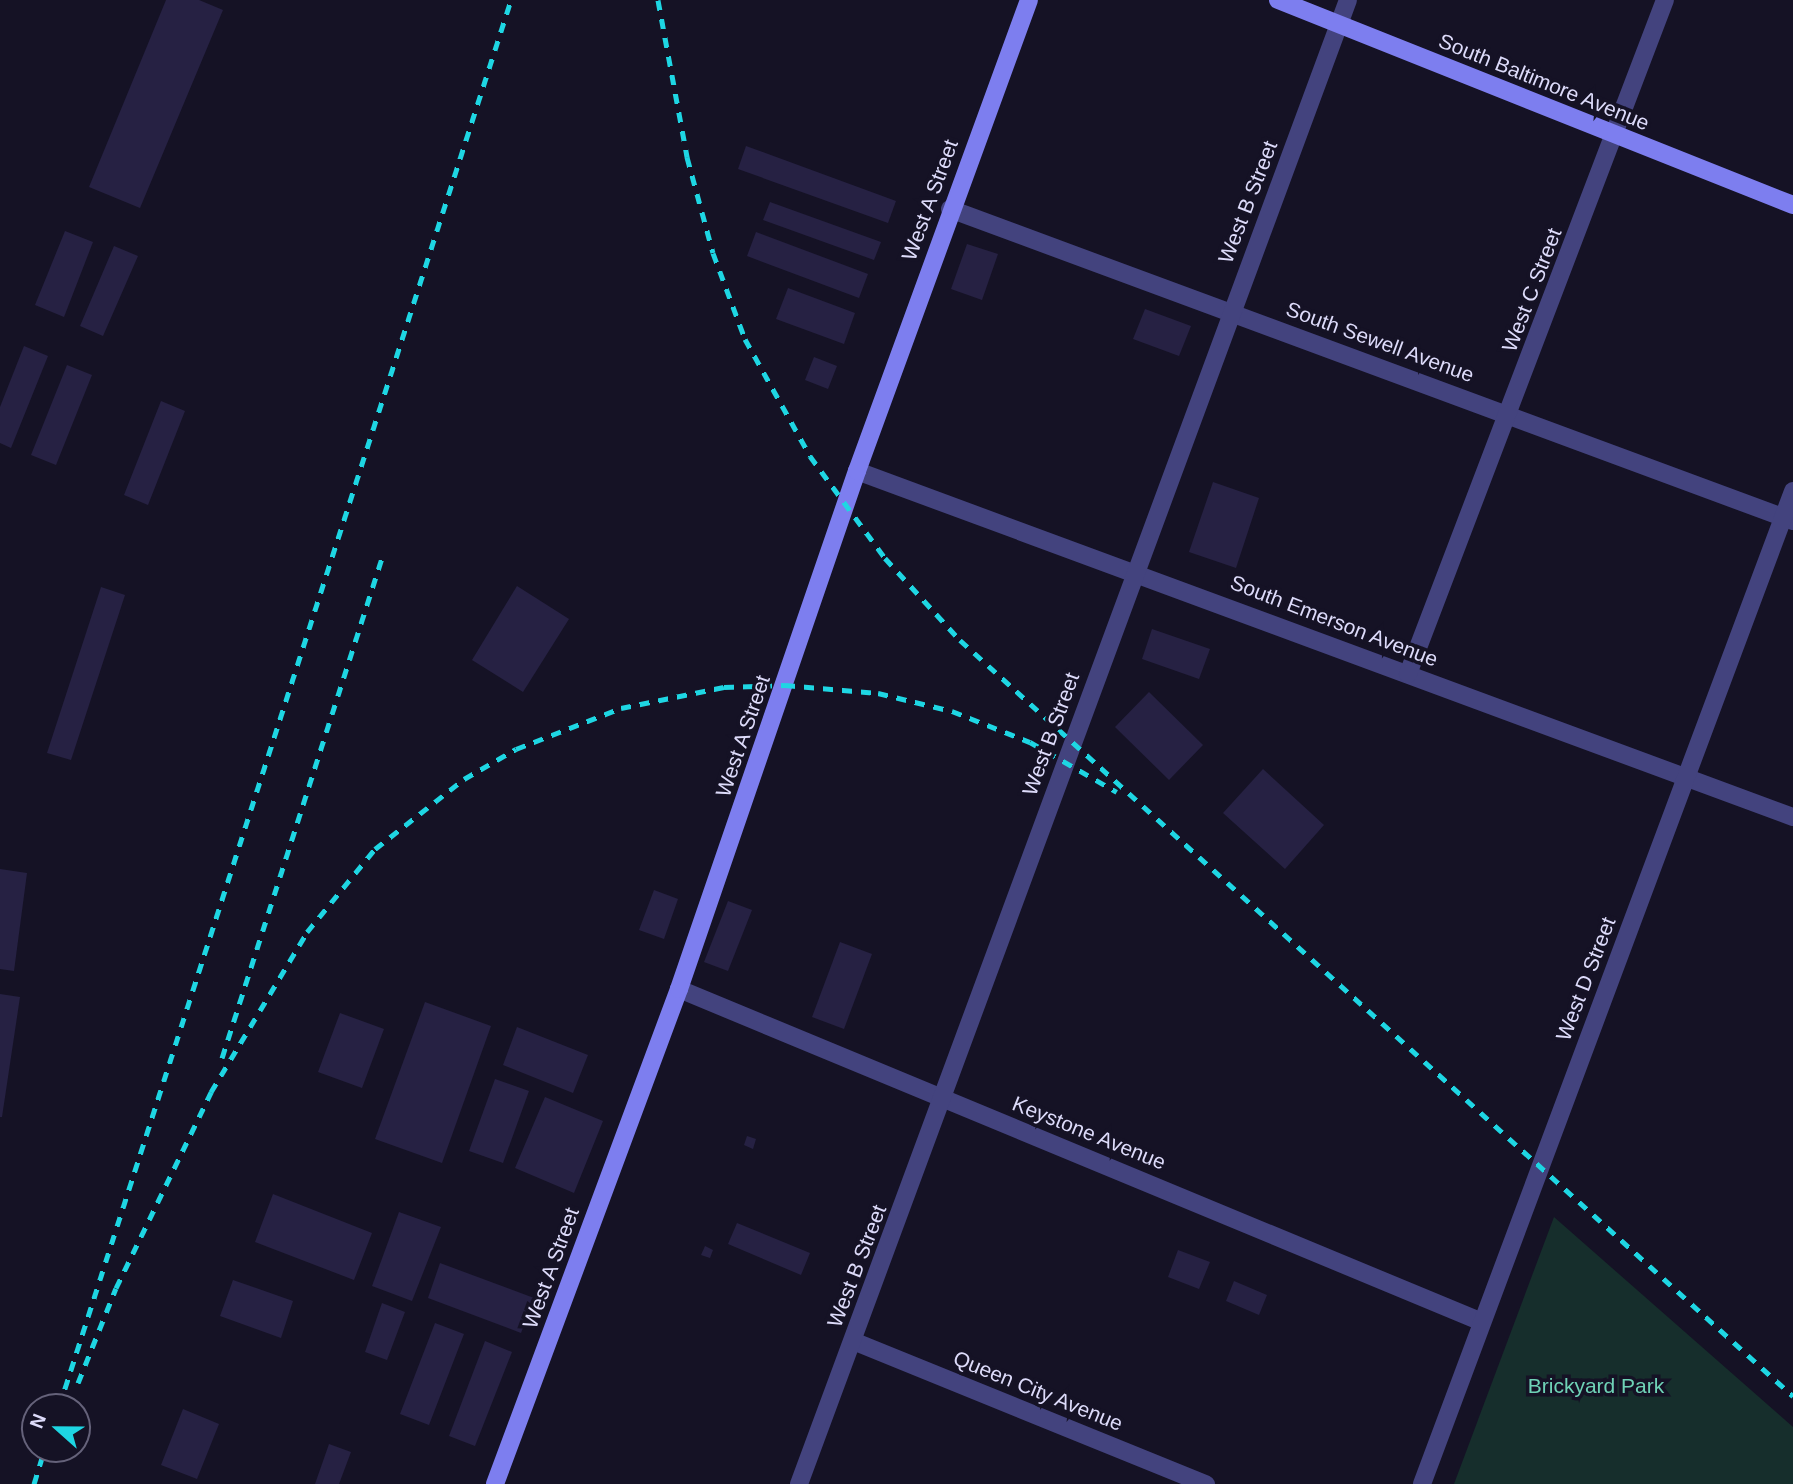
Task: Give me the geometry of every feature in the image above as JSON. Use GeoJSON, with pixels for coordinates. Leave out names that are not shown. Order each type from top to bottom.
{"type":"FeatureCollection","features":[{"type":"Feature","properties":{"kind":"street","name":"West A Street"},"geometry":{"type":"LineString","coordinates":[[495,1484],[679,989],[950,209],[1029,0]]}},
{"type":"Feature","properties":{"kind":"street","name":"South Baltimore Avenue"},"geometry":{"type":"LineString","coordinates":[[1278,0],[1793,205]]}},
{"type":"Feature","properties":{"kind":"street","name":"West B Street"},"geometry":{"type":"LineString","coordinates":[[799,1484],[1231,310],[1348,0]]}},
{"type":"Feature","properties":{"kind":"street","name":"West C Street"},"geometry":{"type":"LineString","coordinates":[[1408,674],[1665,0]]}},
{"type":"Feature","properties":{"kind":"street","name":"South Sewell Avenue"},"geometry":{"type":"LineString","coordinates":[[950,209],[1231,310],[1788,519]]}},
{"type":"Feature","properties":{"kind":"street","name":"South Emerson Avenue"},"geometry":{"type":"LineString","coordinates":[[858,471],[1135,570],[1687,780],[1793,817]]}},
{"type":"Feature","properties":{"kind":"street","name":"West D Street"},"geometry":{"type":"LineString","coordinates":[[1422,1484],[1788,519],[1793,491]]}},
{"type":"Feature","properties":{"kind":"street","name":"Keystone Avenue"},"geometry":{"type":"LineString","coordinates":[[679,989],[1482,1322]]}},
{"type":"Feature","properties":{"kind":"street","name":"Queen City Avenue"},"geometry":{"type":"LineString","coordinates":[[853,1341],[1206,1484]]}},
{"type":"Feature","properties":{"kind":"green space","name":"Brickyard Park"},"geometry":{"type":"Polygon","coordinates":[[[1554,1217],[1793,1427],[1793,1484],[1454,1484],[1554,1217]]]}},
{"type":"Feature","properties":{"kind":"building"},"geometry":{"type":"Polygon","coordinates":[[[166,0],[199,0],[223,10],[140,208],[89,187],[166,0]]]}},
{"type":"Feature","properties":{"kind":"building"},"geometry":{"type":"Polygon","coordinates":[[[746,146],[896,201],[888,223],[738,169],[746,146]]]}},
{"type":"Feature","properties":{"kind":"building"},"geometry":{"type":"Polygon","coordinates":[[[770,202],[881,242],[874,260],[763,220],[770,202]]]}},
{"type":"Feature","properties":{"kind":"building"},"geometry":{"type":"Polygon","coordinates":[[[65,231],[93,242],[64,317],[35,305],[65,231]]]}},
{"type":"Feature","properties":{"kind":"building"},"geometry":{"type":"Polygon","coordinates":[[[756,232],[868,274],[859,298],[747,256],[756,232]]]}},
{"type":"Feature","properties":{"kind":"building"},"geometry":{"type":"Polygon","coordinates":[[[967,244],[998,254],[982,300],[951,289],[967,244]]]}},
{"type":"Feature","properties":{"kind":"building"},"geometry":{"type":"Polygon","coordinates":[[[114,246],[138,256],[103,336],[80,326],[114,246]]]}},
{"type":"Feature","properties":{"kind":"building"},"geometry":{"type":"Polygon","coordinates":[[[788,288],[855,313],[844,344],[776,319],[788,288]]]}},
{"type":"Feature","properties":{"kind":"building"},"geometry":{"type":"Polygon","coordinates":[[[1145,309],[1191,326],[1179,356],[1133,339],[1145,309]]]}},
{"type":"Feature","properties":{"kind":"building"},"geometry":{"type":"Polygon","coordinates":[[[24,346],[48,356],[11,448],[0,443],[0,407],[24,346]]]}},
{"type":"Feature","properties":{"kind":"building"},"geometry":{"type":"Polygon","coordinates":[[[814,357],[837,366],[828,389],[805,380],[814,357]]]}},
{"type":"Feature","properties":{"kind":"building"},"geometry":{"type":"Polygon","coordinates":[[[67,365],[92,375],[56,465],[31,455],[67,365]]]}},
{"type":"Feature","properties":{"kind":"building"},"geometry":{"type":"Polygon","coordinates":[[[161,401],[185,411],[148,505],[124,495],[161,401]]]}},
{"type":"Feature","properties":{"kind":"building"},"geometry":{"type":"Polygon","coordinates":[[[1213,482],[1259,498],[1236,568],[1189,552],[1213,482]]]}},
{"type":"Feature","properties":{"kind":"building"},"geometry":{"type":"Polygon","coordinates":[[[517,586],[569,619],[523,692],[472,660],[517,586]]]}},
{"type":"Feature","properties":{"kind":"building"},"geometry":{"type":"Polygon","coordinates":[[[101,587],[125,595],[71,760],[47,753],[101,587]]]}},
{"type":"Feature","properties":{"kind":"building"},"geometry":{"type":"Polygon","coordinates":[[[1152,629],[1210,649],[1199,679],[1142,659],[1152,629]]]}},
{"type":"Feature","properties":{"kind":"building"},"geometry":{"type":"Polygon","coordinates":[[[1149,692],[1203,745],[1169,780],[1115,727],[1149,692]]]}},
{"type":"Feature","properties":{"kind":"building"},"geometry":{"type":"Polygon","coordinates":[[[1263,769],[1324,825],[1285,869],[1223,813],[1263,769]]]}},
{"type":"Feature","properties":{"kind":"building"},"geometry":{"type":"Polygon","coordinates":[[[0,869],[27,873],[14,971],[0,969],[0,869]]]}},
{"type":"Feature","properties":{"kind":"building"},"geometry":{"type":"Polygon","coordinates":[[[654,890],[678,899],[664,939],[639,930],[654,890]]]}},
{"type":"Feature","properties":{"kind":"building"},"geometry":{"type":"Polygon","coordinates":[[[728,901],[752,910],[728,971],[704,962],[728,901]]]}},
{"type":"Feature","properties":{"kind":"building"},"geometry":{"type":"Polygon","coordinates":[[[840,942],[872,954],[844,1029],[812,1017],[840,942]]]}},
{"type":"Feature","properties":{"kind":"building"},"geometry":{"type":"Polygon","coordinates":[[[0,994],[20,997],[2,1117],[0,1117],[0,994]]]}},
{"type":"Feature","properties":{"kind":"building"},"geometry":{"type":"Polygon","coordinates":[[[425,1002],[491,1026],[442,1163],[375,1139],[425,1002]]]}},
{"type":"Feature","properties":{"kind":"building"},"geometry":{"type":"Polygon","coordinates":[[[340,1013],[384,1029],[362,1088],[318,1072],[340,1013]]]}},
{"type":"Feature","properties":{"kind":"building"},"geometry":{"type":"Polygon","coordinates":[[[517,1027],[588,1055],[573,1093],[503,1065],[517,1027]]]}},
{"type":"Feature","properties":{"kind":"building"},"geometry":{"type":"Polygon","coordinates":[[[495,1079],[529,1091],[503,1163],[469,1151],[495,1079]]]}},
{"type":"Feature","properties":{"kind":"building"},"geometry":{"type":"Polygon","coordinates":[[[545,1097],[603,1121],[574,1193],[515,1168],[545,1097]]]}},
{"type":"Feature","properties":{"kind":"building"},"geometry":{"type":"Polygon","coordinates":[[[747,1136],[756,1139],[753,1149],[744,1145],[747,1136]]]}},
{"type":"Feature","properties":{"kind":"building"},"geometry":{"type":"Polygon","coordinates":[[[273,1194],[372,1233],[354,1280],[255,1242],[273,1194]]]}},
{"type":"Feature","properties":{"kind":"building"},"geometry":{"type":"Polygon","coordinates":[[[399,1212],[441,1227],[412,1301],[372,1286],[399,1212]]]}},
{"type":"Feature","properties":{"kind":"building"},"geometry":{"type":"Polygon","coordinates":[[[737,1223],[810,1253],[801,1275],[728,1244],[737,1223]]]}},
{"type":"Feature","properties":{"kind":"building"},"geometry":{"type":"Polygon","coordinates":[[[705,1246],[713,1250],[710,1258],[701,1255],[705,1246]]]}},
{"type":"Feature","properties":{"kind":"building"},"geometry":{"type":"Polygon","coordinates":[[[1178,1250],[1210,1262],[1199,1289],[1168,1277],[1178,1250]]]}},
{"type":"Feature","properties":{"kind":"building"},"geometry":{"type":"Polygon","coordinates":[[[440,1263],[534,1298],[521,1333],[428,1298],[440,1263]]]}},
{"type":"Feature","properties":{"kind":"building"},"geometry":{"type":"Polygon","coordinates":[[[233,1280],[293,1301],[281,1338],[220,1316],[233,1280]]]}},
{"type":"Feature","properties":{"kind":"building"},"geometry":{"type":"Polygon","coordinates":[[[1234,1281],[1267,1295],[1259,1315],[1226,1301],[1234,1281]]]}},
{"type":"Feature","properties":{"kind":"building"},"geometry":{"type":"Polygon","coordinates":[[[382,1303],[405,1312],[387,1360],[365,1352],[382,1303]]]}},
{"type":"Feature","properties":{"kind":"building"},"geometry":{"type":"Polygon","coordinates":[[[435,1323],[464,1334],[429,1425],[400,1414],[435,1323]]]}},
{"type":"Feature","properties":{"kind":"building"},"geometry":{"type":"Polygon","coordinates":[[[485,1341],[512,1352],[475,1446],[449,1436],[485,1341]]]}},
{"type":"Feature","properties":{"kind":"building"},"geometry":{"type":"Polygon","coordinates":[[[183,1409],[219,1424],[197,1479],[161,1465],[183,1409]]]}},
{"type":"Feature","properties":{"kind":"building"},"geometry":{"type":"Polygon","coordinates":[[[329,1444],[351,1452],[339,1484],[315,1484],[329,1444]]]}},
{"type":"Feature","properties":{"kind":"railway"},"geometry":{"type":"LineString","coordinates":[[63,1393],[511,0]]}},
{"type":"Feature","properties":{"kind":"railway"},"geometry":{"type":"LineString","coordinates":[[658,0],[687,157],[713,253],[745,339],[810,456],[885,558],[960,640],[1793,1396]]}},
{"type":"Feature","properties":{"kind":"railway"},"geometry":{"type":"LineString","coordinates":[[222,1058],[382,558]]}},
{"type":"Feature","properties":{"kind":"railway"},"geometry":{"type":"LineString","coordinates":[[78,1383],[116,1288],[211,1092],[307,932],[375,849],[464,779],[516,749],[621,708],[724,687],[785,685],[878,693],[952,711],[1030,742],[1117,792]]}},
{"type":"Feature","properties":{"kind":"railway"},"geometry":{"type":"LineString","coordinates":[[34,1484],[41,1463]]}}]}
